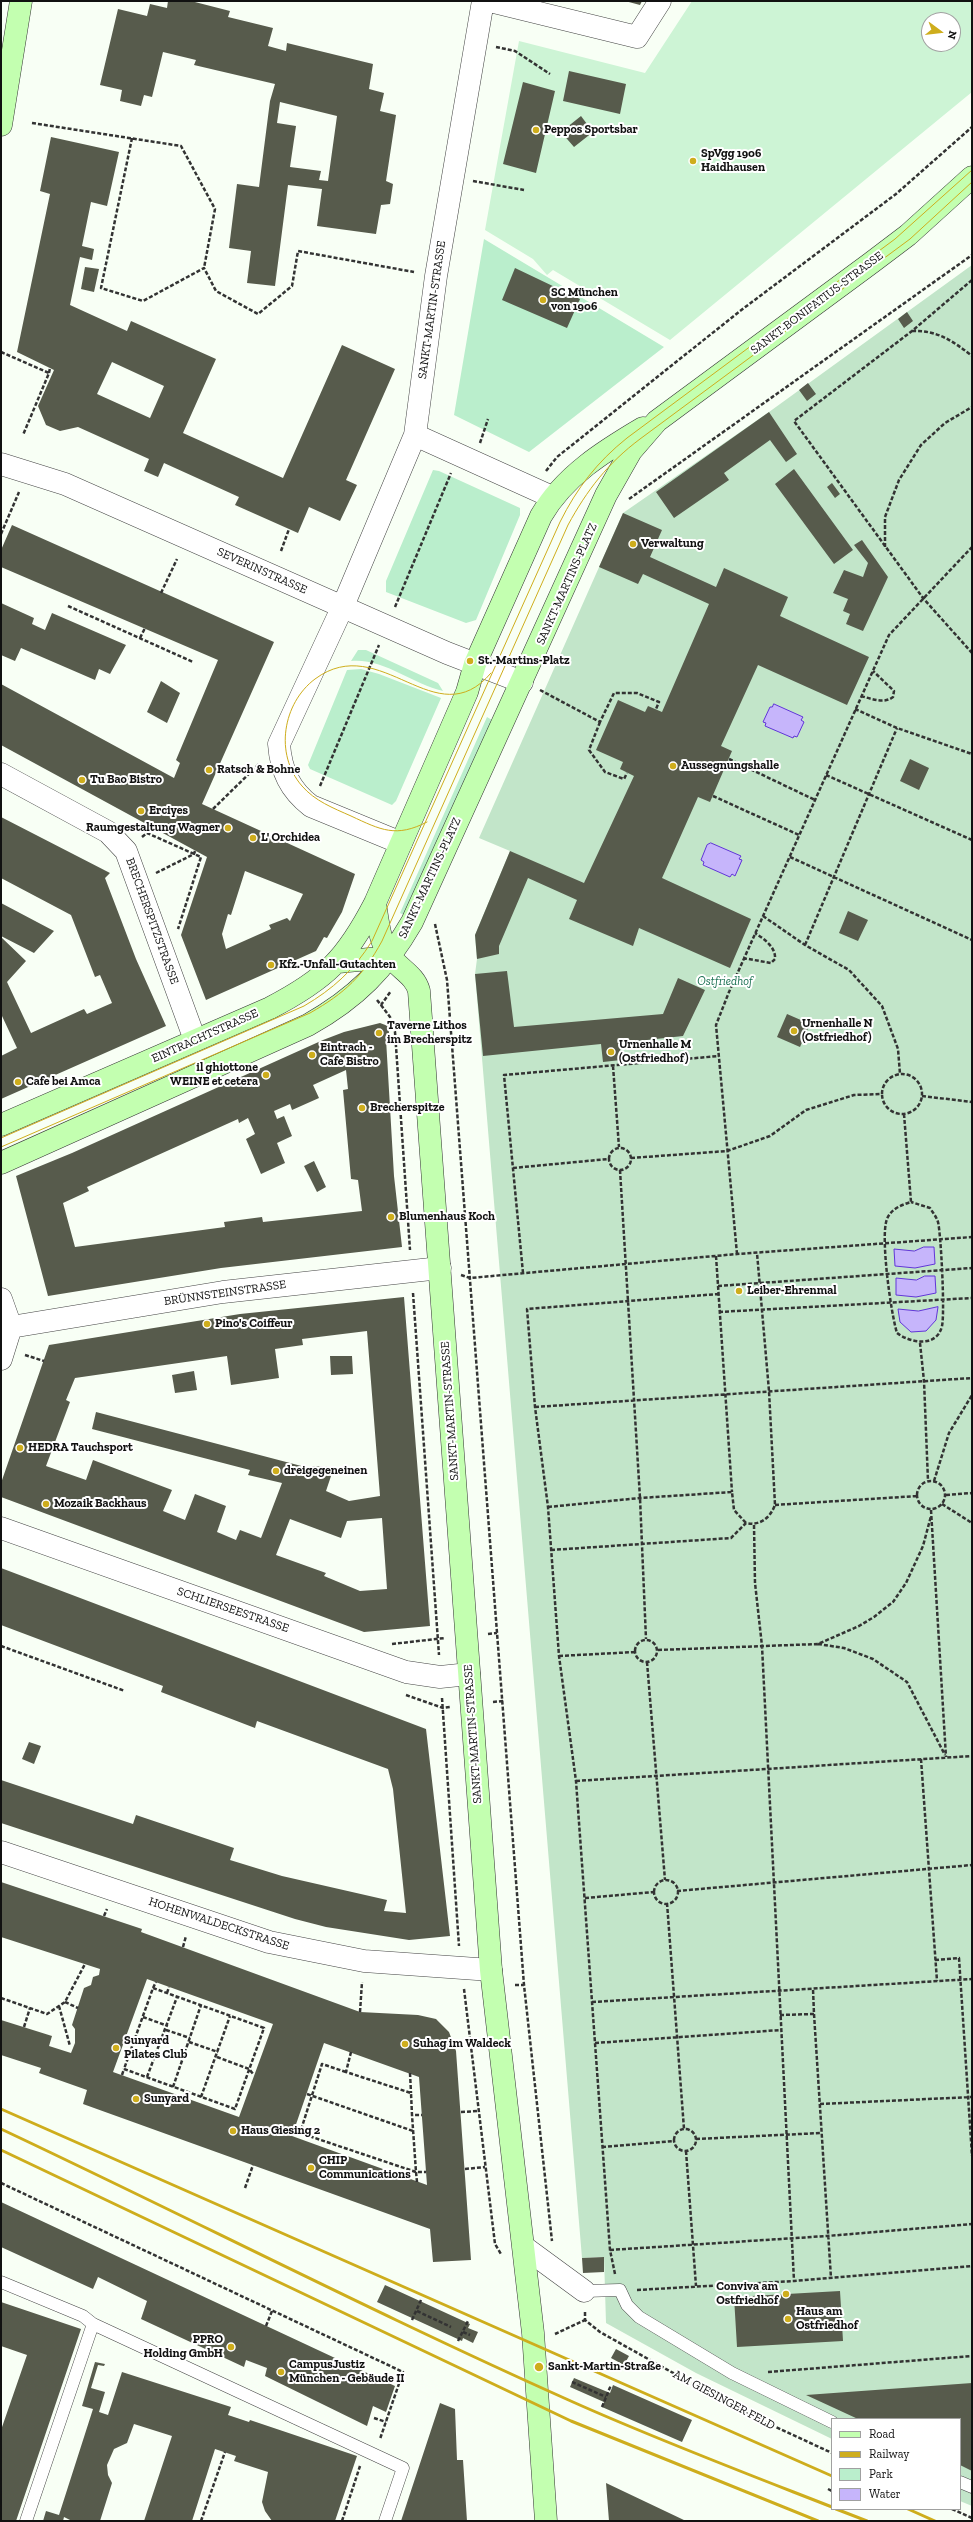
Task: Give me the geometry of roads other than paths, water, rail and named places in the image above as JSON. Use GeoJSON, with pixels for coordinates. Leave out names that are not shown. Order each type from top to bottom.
{"type":"FeatureCollection","features":[{"type":"Feature","properties":{"kind":"main road"},"geometry":{"type":"LineString","coordinates":[[1,125],[21,1]]}},
{"type":"Feature","properties":{"kind":"main road","name":"SANKT-BONIFATIUS-STRASSE"},"geometry":{"type":"LineString","coordinates":[[657,421],[883,254],[941,206],[972,177]]}},
{"type":"Feature","properties":{"kind":"main road"},"geometry":{"type":"LineString","coordinates":[[390,957],[382,941],[376,903],[467,692],[475,664],[515,570],[552,497],[564,484],[606,451],[657,421]]}},
{"type":"Feature","properties":{"kind":"main road","name":"SANKT-MARTINS-PLATZ"},"geometry":{"type":"LineString","coordinates":[[390,957],[412,922],[528,684],[606,495],[631,451],[657,421]]}},
{"type":"Feature","properties":{"kind":"main road","name":"EINTRACHTSTRASSE"},"geometry":{"type":"LineString","coordinates":[[1,1125],[195,1040],[295,994],[338,962],[359,935],[376,903]]}},
{"type":"Feature","properties":{"kind":"main road"},"geometry":{"type":"LineString","coordinates":[[338,962],[390,957]]}},
{"type":"Feature","properties":{"kind":"main road"},"geometry":{"type":"LineString","coordinates":[[1,1163],[308,1025],[364,987],[390,957]]}},
{"type":"Feature","properties":{"kind":"main road","name":"SANKT-MARTIN-STRASSE"},"geometry":{"type":"LineString","coordinates":[[390,957],[417,984],[419,991],[491,1970],[524,2247],[540,2414],[546,2521]]}},
{"type":"Feature","properties":{"kind":"street","name":"SANKT-MARTIN-STRASSE"},"geometry":{"type":"LineString","coordinates":[[343,606],[415,435],[436,276],[483,1]]}},
{"type":"Feature","properties":{"kind":"street"},"geometry":{"type":"LineString","coordinates":[[490,1],[637,37],[660,1]]}},
{"type":"Feature","properties":{"kind":"street"},"geometry":{"type":"LineString","coordinates":[[415,435],[552,497]]}},
{"type":"Feature","properties":{"kind":"street","name":"SEVERINSTRASSE"},"geometry":{"type":"LineString","coordinates":[[1,464],[66,484],[475,664],[528,684]]}},
{"type":"Feature","properties":{"kind":"street"},"geometry":{"type":"LineString","coordinates":[[343,606],[279,744],[280,760],[287,779],[301,798],[312,806],[401,843]]}},
{"type":"Feature","properties":{"kind":"street","name":"BRECHERSPITZSTRASSE"},"geometry":{"type":"LineString","coordinates":[[1,774],[108,832],[126,851],[139,881],[195,1040]]}},
{"type":"Feature","properties":{"kind":"street","name":"BRÜNNSTEINSTRASSE"},"geometry":{"type":"LineString","coordinates":[[11,1326],[223,1292],[440,1268]]}},
{"type":"Feature","properties":{"kind":"street"},"geometry":{"type":"LineString","coordinates":[[1,1299],[11,1326],[1,1359]]}},
{"type":"Feature","properties":{"kind":"street","name":"SCHLIERSEESTRASSE"},"geometry":{"type":"LineString","coordinates":[[1,1528],[406,1672],[440,1677],[469,1674]]}},
{"type":"Feature","properties":{"kind":"street","name":"HOHENWALDECKSTRASSE"},"geometry":{"type":"LineString","coordinates":[[1,1852],[269,1942],[364,1961],[491,1970]]}},
{"type":"Feature","properties":{"kind":"street"},"geometry":{"type":"LineString","coordinates":[[524,2247],[584,2291]]}},
{"type":"Feature","properties":{"kind":"lane"},"geometry":{"type":"LineString","coordinates":[[1,2282],[83,2316],[93,2324],[369,2454],[403,2468],[385,2521]]}},
{"type":"Feature","properties":{"kind":"lane"},"geometry":{"type":"LineString","coordinates":[[584,2291],[620,2290],[627,2305],[639,2317],[732,2373],[831,2422]]}},
{"type":"Feature","properties":{"kind":"lane"},"geometry":{"type":"LineString","coordinates":[[26,2521],[93,2324]]}},
{"type":"Feature","properties":{"kind":"lane"},"geometry":{"type":"LineString","coordinates":[[961,2482],[972,2487]]}},
{"type":"Feature","properties":{"kind":"water"},"geometry":{"type":"Polygon","coordinates":[[[774,704],[803,717],[801,720],[804,722],[797,737],[794,736],[793,738],[765,726],[766,723],[763,722],[770,707],[774,704]]]}},
{"type":"Feature","properties":{"kind":"water"},"geometry":{"type":"Polygon","coordinates":[[[711,843],[741,856],[739,859],[742,860],[735,876],[732,874],[730,877],[703,865],[704,862],[701,860],[707,845],[711,843]]]}},
{"type":"Feature","properties":{"kind":"water"},"geometry":{"type":"Polygon","coordinates":[[[924,1247],[934,1247],[935,1264],[915,1268],[895,1266],[894,1249],[914,1251],[924,1247]]]}},
{"type":"Feature","properties":{"kind":"water"},"geometry":{"type":"Polygon","coordinates":[[[925,1276],[935,1276],[936,1293],[916,1297],[896,1295],[896,1278],[916,1280],[925,1276]]]}},
{"type":"Feature","properties":{"kind":"water"},"geometry":{"type":"Polygon","coordinates":[[[938,1307],[936,1320],[926,1331],[911,1332],[900,1322],[898,1309],[918,1311],[938,1307]]]}},
{"type":"Feature","properties":{"kind":"tram line"},"geometry":{"type":"LineString","coordinates":[[1,1138],[304,1006],[334,986],[358,961],[372,941],[560,522],[573,498],[589,476],[606,456],[627,438],[895,239],[972,170]]}},
{"type":"Feature","properties":{"kind":"tram line"},"geometry":{"type":"LineString","coordinates":[[1,1147],[310,1013],[322,1006],[352,983],[368,964],[382,941],[568,525],[575,512],[599,478],[628,448],[910,239],[972,182]]}},
{"type":"Feature","properties":{"kind":"tram line"},"geometry":{"type":"LineString","coordinates":[[427,822],[406,830],[389,830],[371,825],[318,800],[302,786],[293,773],[288,759],[285,744],[289,715],[304,689],[315,679],[339,667],[363,667],[385,673],[429,691],[450,694],[470,690],[491,673]]}},
{"type":"Feature","properties":{"kind":"railway"},"geometry":{"type":"LineString","coordinates":[[1,2109],[831,2476]]}},
{"type":"Feature","properties":{"kind":"railway"},"geometry":{"type":"LineString","coordinates":[[1,2129],[429,2336],[573,2402],[637,2430],[831,2507]]}},
{"type":"Feature","properties":{"kind":"railway"},"geometry":{"type":"LineString","coordinates":[[1,2150],[571,2421],[818,2521]]}},
{"type":"Feature","properties":{"kind":"railway"},"geometry":{"type":"LineString","coordinates":[[839,2510],[867,2521]]}},
{"type":"Feature","properties":{"kind":"railway"},"geometry":{"type":"LineString","coordinates":[[910,2510],[935,2521]]}},
{"type":"Feature","properties":{"kind":"place","name":"Peppos Sportsbar"},"geometry":{"type":"Point","coordinates":[536,130]}},
{"type":"Feature","properties":{"kind":"place","name":"SpVgg 1906 Haidhausen"},"geometry":{"type":"Point","coordinates":[693,161]}},
{"type":"Feature","properties":{"kind":"place","name":"SC München von 1906"},"geometry":{"type":"Point","coordinates":[543,300]}},
{"type":"Feature","properties":{"kind":"place","name":"Verwaltung"},"geometry":{"type":"Point","coordinates":[633,544]}},
{"type":"Feature","properties":{"kind":"place","name":"St.-Martins-Platz"},"geometry":{"type":"Point","coordinates":[470,661]}},
{"type":"Feature","properties":{"kind":"place","name":"Aussegnungshalle"},"geometry":{"type":"Point","coordinates":[673,766]}},
{"type":"Feature","properties":{"kind":"place","name":"Ratsch & Bohne"},"geometry":{"type":"Point","coordinates":[209,770]}},
{"type":"Feature","properties":{"kind":"place","name":"Tu Bao Bistro"},"geometry":{"type":"Point","coordinates":[82,780]}},
{"type":"Feature","properties":{"kind":"place","name":"Erciyes"},"geometry":{"type":"Point","coordinates":[141,811]}},
{"type":"Feature","properties":{"kind":"place","name":"Raumgestaltung Wagner"},"geometry":{"type":"Point","coordinates":[228,828]}},
{"type":"Feature","properties":{"kind":"place","name":"L' Orchidea"},"geometry":{"type":"Point","coordinates":[253,838]}},
{"type":"Feature","properties":{"kind":"place","name":"Kfz.-Unfall-Gutachten"},"geometry":{"type":"Point","coordinates":[271,965]}},
{"type":"Feature","properties":{"kind":"place","name":"Urnenhalle N (Ostfriedhof)"},"geometry":{"type":"Point","coordinates":[794,1031]}},
{"type":"Feature","properties":{"kind":"place","name":"Taverne Lithos im Brecherspitz"},"geometry":{"type":"Point","coordinates":[379,1033]}},
{"type":"Feature","properties":{"kind":"place","name":"Urnenhalle M (Ostfriedhof)"},"geometry":{"type":"Point","coordinates":[611,1052]}},
{"type":"Feature","properties":{"kind":"place","name":"Eintrach - Cafe Bistro"},"geometry":{"type":"Point","coordinates":[312,1055]}},
{"type":"Feature","properties":{"kind":"place","name":"il ghiottone WEINE et cetera"},"geometry":{"type":"Point","coordinates":[266,1075]}},
{"type":"Feature","properties":{"kind":"place","name":"Cafe bei Amca"},"geometry":{"type":"Point","coordinates":[18,1082]}},
{"type":"Feature","properties":{"kind":"place","name":"Brecherspitze"},"geometry":{"type":"Point","coordinates":[362,1108]}},
{"type":"Feature","properties":{"kind":"place","name":"Blumenhaus Koch"},"geometry":{"type":"Point","coordinates":[391,1217]}},
{"type":"Feature","properties":{"kind":"place","name":"Leiber-Ehrenmal"},"geometry":{"type":"Point","coordinates":[739,1291]}},
{"type":"Feature","properties":{"kind":"place","name":"Pino's Coiffeur"},"geometry":{"type":"Point","coordinates":[207,1324]}},
{"type":"Feature","properties":{"kind":"place","name":"HEDRA Tauchsport"},"geometry":{"type":"Point","coordinates":[20,1448]}},
{"type":"Feature","properties":{"kind":"place","name":"dreigegeneinen"},"geometry":{"type":"Point","coordinates":[276,1471]}},
{"type":"Feature","properties":{"kind":"place","name":"Mozaik Backhaus"},"geometry":{"type":"Point","coordinates":[46,1504]}},
{"type":"Feature","properties":{"kind":"place","name":"Suhag im Waldeck"},"geometry":{"type":"Point","coordinates":[405,2044]}},
{"type":"Feature","properties":{"kind":"place","name":"Sunyard Pilates Club"},"geometry":{"type":"Point","coordinates":[116,2048]}},
{"type":"Feature","properties":{"kind":"place","name":"Sunyard"},"geometry":{"type":"Point","coordinates":[136,2099]}},
{"type":"Feature","properties":{"kind":"place","name":"Haus Giesing 2"},"geometry":{"type":"Point","coordinates":[233,2131]}},
{"type":"Feature","properties":{"kind":"place","name":"CHIP Communications"},"geometry":{"type":"Point","coordinates":[311,2168]}},
{"type":"Feature","properties":{"kind":"place","name":"Conviva am Ostfriedhof"},"geometry":{"type":"Point","coordinates":[786,2294]}},
{"type":"Feature","properties":{"kind":"place","name":"Haus am Ostfriedhof"},"geometry":{"type":"Point","coordinates":[788,2319]}},
{"type":"Feature","properties":{"kind":"place","name":"PPRO Holding GmbH"},"geometry":{"type":"Point","coordinates":[231,2347]}},
{"type":"Feature","properties":{"kind":"place","name":"Sankt-Martin-Straße"},"geometry":{"type":"Point","coordinates":[539,2367]}},
{"type":"Feature","properties":{"kind":"place","name":"CampusJustiz München - Gebäude II"},"geometry":{"type":"Point","coordinates":[281,2372]}},
{"type":"Feature","properties":{"kind":"park label","name":"Ostfriedhof"},"geometry":{"type":"Point","coordinates":[725,982]}}]}
